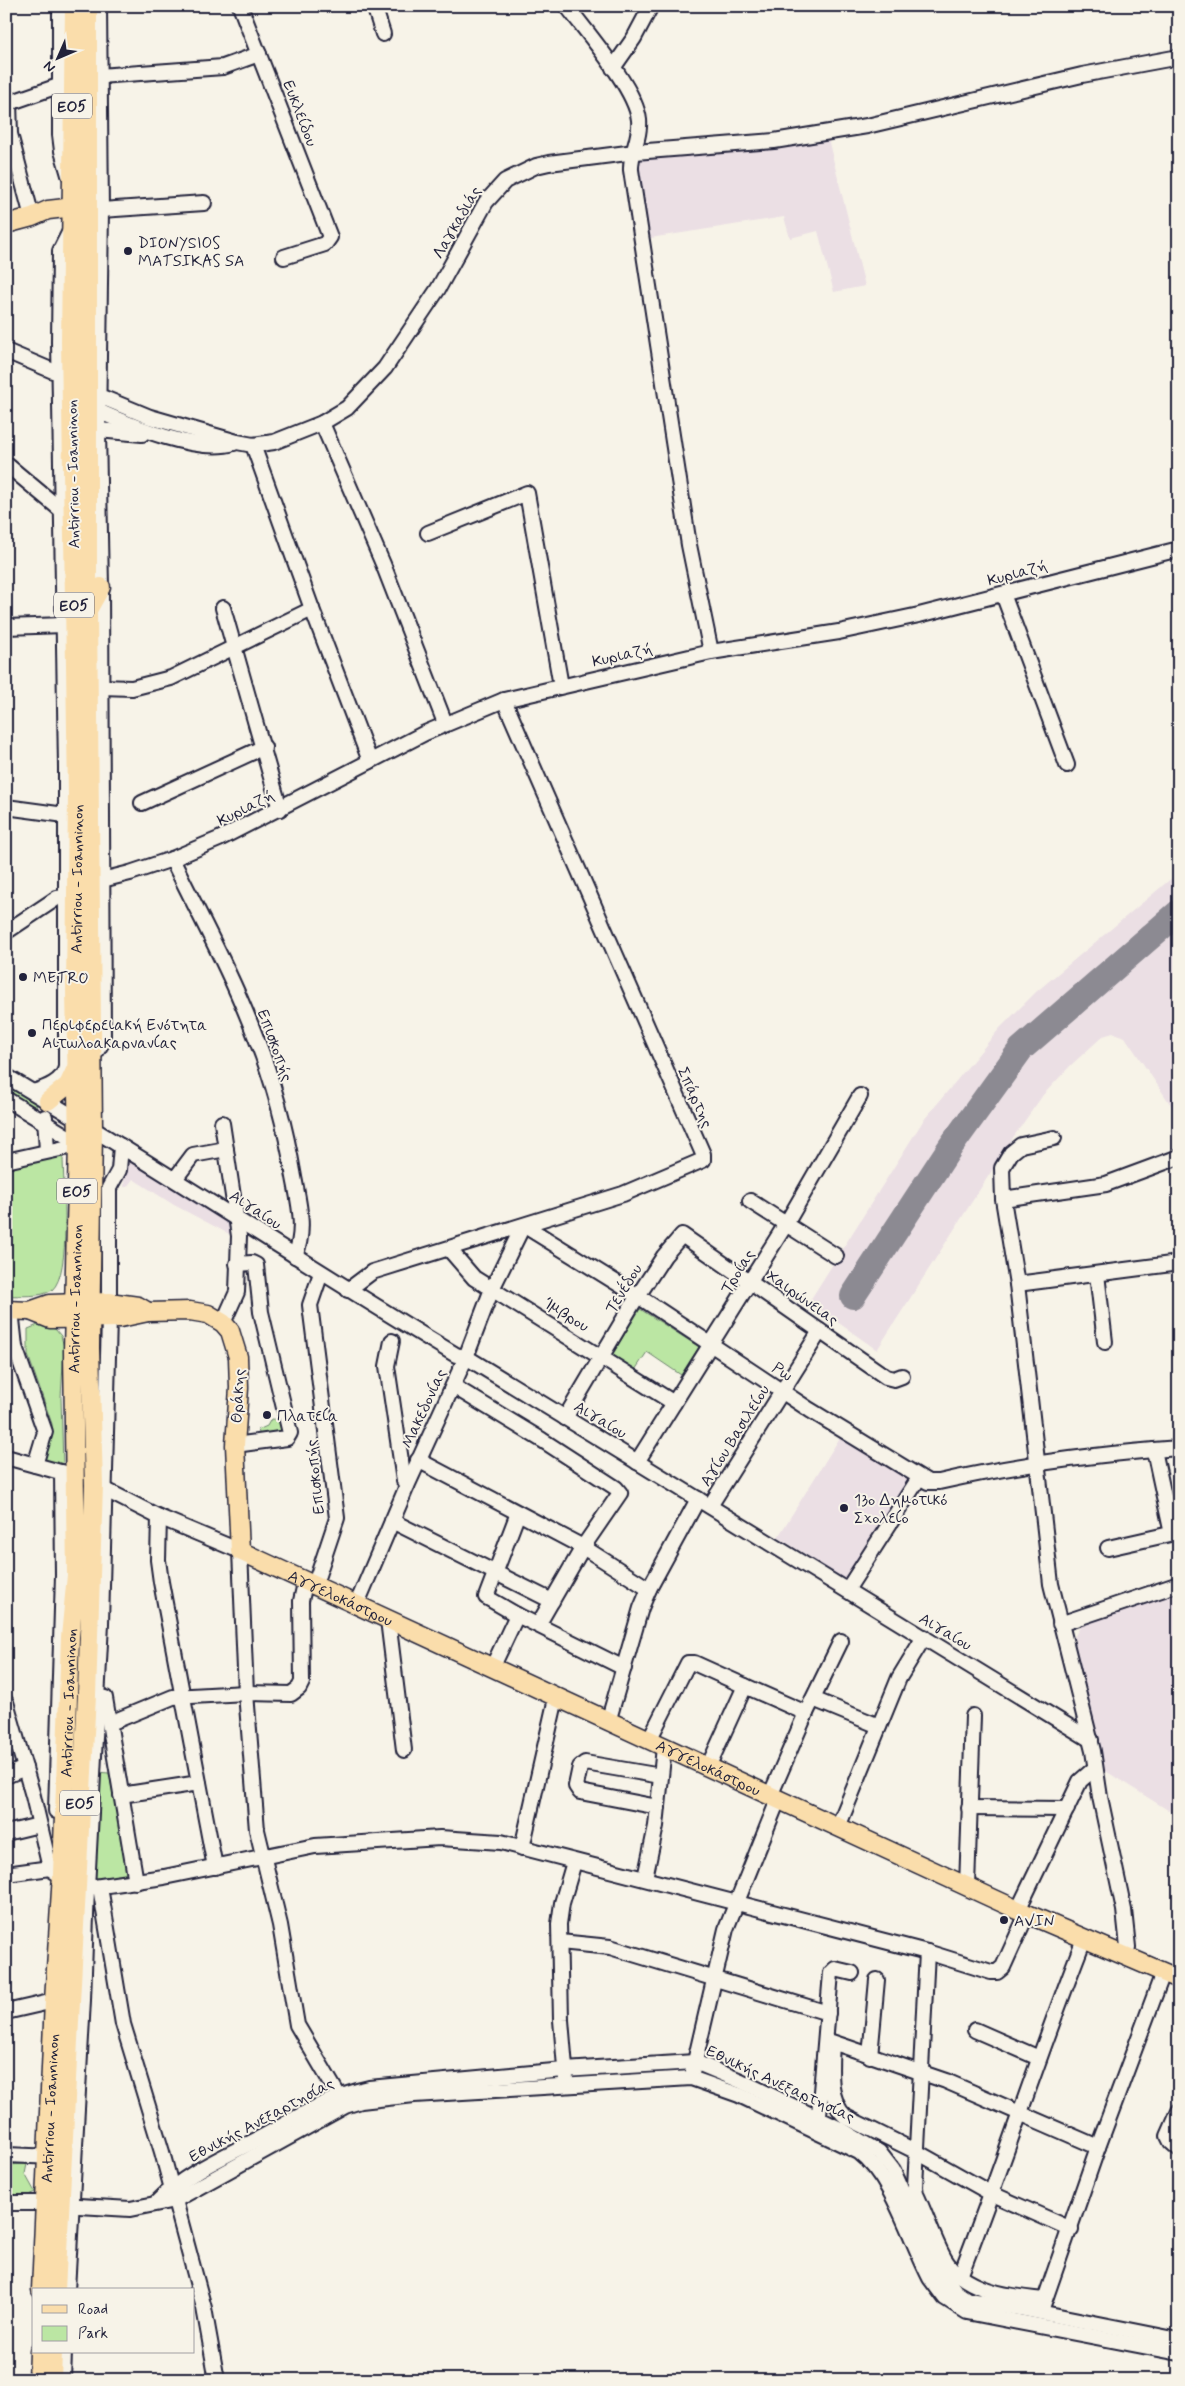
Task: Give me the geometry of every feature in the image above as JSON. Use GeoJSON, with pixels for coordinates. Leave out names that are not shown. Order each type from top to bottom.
{"type":"FeatureCollection","features":[{"type":"Feature","properties":{"kind":"main road","name":"Antirriou - Ioanninon"},"geometry":{"type":"LineString","coordinates":[[56,2288],[50,2002],[70,1637],[69,1474],[83,1310],[93,1129],[93,1057],[83,796],[76,676],[70,342],[82,215],[71,180],[74,6]]}},
{"type":"Feature","properties":{"kind":"main road","name":"Antirriou - Ioanninon"},"geometry":{"type":"LineString","coordinates":[[41,2288],[54,2157],[92,1696],[100,1487],[83,1310],[76,1066],[88,611],[82,215],[88,6]]}},
{"type":"Feature","properties":{"kind":"main road"},"geometry":{"type":"LineString","coordinates":[[6,224],[32,217],[50,221],[82,215]]}},
{"type":"Feature","properties":{"kind":"main road"},"geometry":{"type":"LineString","coordinates":[[87,496],[101,516]]}},
{"type":"Feature","properties":{"kind":"main road"},"geometry":{"type":"LineString","coordinates":[[88,611],[101,587]]}},
{"type":"Feature","properties":{"kind":"main road"},"geometry":{"type":"LineString","coordinates":[[64,697],[76,676]]}},
{"type":"Feature","properties":{"kind":"main road"},"geometry":{"type":"LineString","coordinates":[[66,767],[102,823]]}},
{"type":"Feature","properties":{"kind":"main road"},"geometry":{"type":"LineString","coordinates":[[41,1097],[68,1085],[74,1075],[76,1066]]}},
{"type":"Feature","properties":{"kind":"main road"},"geometry":{"type":"LineString","coordinates":[[9,1310],[30,1311],[45,1318],[83,1310],[109,1310],[127,1317],[148,1312],[190,1311],[208,1314],[223,1323]]}},
{"type":"Feature","properties":{"kind":"main road","name":"Θράκης"},"geometry":{"type":"LineString","coordinates":[[223,1323],[235,1341],[238,1357],[239,1388],[235,1445],[240,1551]]}},
{"type":"Feature","properties":{"kind":"main road","name":"Αγγελοκάστρου"},"geometry":{"type":"LineString","coordinates":[[240,1551],[310,1585],[1023,1912],[1171,1976]]}},
{"type":"Feature","properties":{"kind":"main road"},"geometry":{"type":"LineString","coordinates":[[38,2380],[39,2354]]}},
{"type":"Feature","properties":{"kind":"main road"},"geometry":{"type":"LineString","coordinates":[[52,2380],[53,2354]]}},
{"type":"Feature","properties":{"kind":"street"},"geometry":{"type":"LineString","coordinates":[[60,6],[62,150],[71,180]]}},
{"type":"Feature","properties":{"kind":"street"},"geometry":{"type":"LineString","coordinates":[[93,1057],[103,1041],[101,516],[98,430],[101,404],[82,215],[99,76],[99,6]]}},
{"type":"Feature","properties":{"kind":"street","name":"Ευκλείδου"},"geometry":{"type":"LineString","coordinates":[[240,6],[330,234],[330,240],[325,244],[284,257]]}},
{"type":"Feature","properties":{"kind":"street"},"geometry":{"type":"LineString","coordinates":[[374,6],[383,34]]}},
{"type":"Feature","properties":{"kind":"street"},"geometry":{"type":"LineString","coordinates":[[567,6],[613,68],[638,111],[639,135],[631,170],[690,545],[711,652]]}},
{"type":"Feature","properties":{"kind":"street"},"geometry":{"type":"LineString","coordinates":[[613,68],[634,38],[650,6]]}},
{"type":"Feature","properties":{"kind":"street"},"geometry":{"type":"LineString","coordinates":[[99,76],[223,67],[259,54]]}},
{"type":"Feature","properties":{"kind":"street","name":"Λαγκαδιάς"},"geometry":{"type":"LineString","coordinates":[[101,404],[237,442],[253,444],[274,442],[322,424],[347,408],[386,368],[438,289],[480,211],[500,184],[536,166],[635,152],[774,141],[867,126],[1082,75],[1179,56]]}},
{"type":"Feature","properties":{"kind":"street"},"geometry":{"type":"LineString","coordinates":[[32,217],[10,134],[8,101],[61,85]]}},
{"type":"Feature","properties":{"kind":"street"},"geometry":{"type":"LineString","coordinates":[[82,215],[204,202]]}},
{"type":"Feature","properties":{"kind":"street"},"geometry":{"type":"LineString","coordinates":[[41,1097],[58,1080],[66,1068],[66,767],[61,510],[60,251],[82,215]]}},
{"type":"Feature","properties":{"kind":"street"},"geometry":{"type":"LineString","coordinates":[[6,351],[53,371]]}},
{"type":"Feature","properties":{"kind":"street","name":"Λαγκαδιάς"},"geometry":{"type":"LineString","coordinates":[[101,404],[124,423],[160,435],[212,447],[237,442]]}},
{"type":"Feature","properties":{"kind":"street"},"geometry":{"type":"LineString","coordinates":[[322,424],[379,556],[445,723]]}},
{"type":"Feature","properties":{"kind":"street","name":"Λαγκαδιάς"},"geometry":{"type":"LineString","coordinates":[[98,430],[160,435]]}},
{"type":"Feature","properties":{"kind":"street"},"geometry":{"type":"LineString","coordinates":[[253,444],[312,609],[370,761]]}},
{"type":"Feature","properties":{"kind":"street"},"geometry":{"type":"LineString","coordinates":[[6,464],[61,510]]}},
{"type":"Feature","properties":{"kind":"street"},"geometry":{"type":"LineString","coordinates":[[428,533],[527,493],[561,686]]}},
{"type":"Feature","properties":{"kind":"street","name":"Κυριαζή"},"geometry":{"type":"LineString","coordinates":[[102,880],[130,874],[219,839],[445,723],[504,700],[711,652],[839,632],[920,616],[1179,549]]}},
{"type":"Feature","properties":{"kind":"street"},"geometry":{"type":"LineString","coordinates":[[1003,594],[1067,765]]}},
{"type":"Feature","properties":{"kind":"street"},"geometry":{"type":"LineString","coordinates":[[223,608],[280,808]]}},
{"type":"Feature","properties":{"kind":"street"},"geometry":{"type":"LineString","coordinates":[[101,687],[132,688],[159,682],[184,673],[312,609]]}},
{"type":"Feature","properties":{"kind":"street"},"geometry":{"type":"LineString","coordinates":[[6,627],[64,625]]}},
{"type":"Feature","properties":{"kind":"street","name":"Σπάρτης"},"geometry":{"type":"LineString","coordinates":[[348,1290],[372,1272],[623,1194],[700,1163],[704,1157],[504,700]]}},
{"type":"Feature","properties":{"kind":"street"},"geometry":{"type":"LineString","coordinates":[[142,803],[264,747]]}},
{"type":"Feature","properties":{"kind":"street"},"geometry":{"type":"LineString","coordinates":[[6,807],[65,815]]}},
{"type":"Feature","properties":{"kind":"street","name":"Επισκοπής"},"geometry":{"type":"LineString","coordinates":[[172,859],[248,1019],[270,1078],[288,1142],[301,1214],[300,1242],[295,1256]]}},
{"type":"Feature","properties":{"kind":"street"},"geometry":{"type":"LineString","coordinates":[[6,932],[57,898],[65,897]]}},
{"type":"Feature","properties":{"kind":"street"},"geometry":{"type":"LineString","coordinates":[[6,1076],[78,1119]]}},
{"type":"Feature","properties":{"kind":"street","name":"Τροίας"},"geometry":{"type":"LineString","coordinates":[[637,1462],[751,1282],[860,1096]]}},
{"type":"Feature","properties":{"kind":"street"},"geometry":{"type":"LineString","coordinates":[[41,1097],[47,1151]]}},
{"type":"Feature","properties":{"kind":"street"},"geometry":{"type":"LineString","coordinates":[[6,1099],[78,1144]]}},
{"type":"Feature","properties":{"kind":"street"},"geometry":{"type":"LineString","coordinates":[[222,1123],[238,1236],[237,1292],[223,1323]]}},
{"type":"Feature","properties":{"kind":"street","name":"Αιγαίου"},"geometry":{"type":"LineString","coordinates":[[93,1129],[236,1216],[348,1290],[456,1355],[466,1357],[1091,1740]]}},
{"type":"Feature","properties":{"kind":"street"},"geometry":{"type":"LineString","coordinates":[[1054,1138],[1021,1145],[1010,1153],[1002,1168],[1003,1199],[1017,1284],[1039,1464],[1048,1562],[1060,1624],[1091,1740],[1124,1910],[1128,1947],[1126,1957]]}},
{"type":"Feature","properties":{"kind":"street"},"geometry":{"type":"LineString","coordinates":[[6,1161],[78,1144]]}},
{"type":"Feature","properties":{"kind":"street"},"geometry":{"type":"LineString","coordinates":[[121,1146],[119,1170],[109,1188],[109,1310],[100,1487],[159,1517],[240,1551],[246,1693],[255,1817],[280,1925],[297,2025],[342,2101]]}},
{"type":"Feature","properties":{"kind":"street"},"geometry":{"type":"LineString","coordinates":[[175,1179],[193,1155],[226,1149]]}},
{"type":"Feature","properties":{"kind":"street"},"geometry":{"type":"LineString","coordinates":[[1003,1199],[1106,1184],[1179,1158]]}},
{"type":"Feature","properties":{"kind":"street"},"geometry":{"type":"LineString","coordinates":[[750,1201],[836,1256]]}},
{"type":"Feature","properties":{"kind":"street","name":"Μακεδονίας"},"geometry":{"type":"LineString","coordinates":[[356,1606],[418,1460],[466,1357],[492,1289],[524,1226]]}},
{"type":"Feature","properties":{"kind":"street","name":"Ρω"},"geometry":{"type":"LineString","coordinates":[[524,1226],[638,1296],[782,1391],[928,1482],[939,1482],[1039,1464],[1179,1448]]}},
{"type":"Feature","properties":{"kind":"street","name":"Τενέδου"},"geometry":{"type":"LineString","coordinates":[[565,1418],[601,1356],[664,1256],[680,1236],[686,1236]]}},
{"type":"Feature","properties":{"kind":"street","name":"Χαιρώνειας"},"geometry":{"type":"LineString","coordinates":[[686,1236],[886,1377],[894,1379],[902,1376]]}},
{"type":"Feature","properties":{"kind":"street","name":"Ίμβρου"},"geometry":{"type":"LineString","coordinates":[[449,1249],[468,1272],[492,1289],[674,1402]]}},
{"type":"Feature","properties":{"kind":"street"},"geometry":{"type":"LineString","coordinates":[[235,1445],[287,1438],[290,1433],[261,1312],[256,1264],[252,1262],[237,1264]]}},
{"type":"Feature","properties":{"kind":"street"},"geometry":{"type":"LineString","coordinates":[[1017,1284],[1179,1263]]}},
{"type":"Feature","properties":{"kind":"street","name":"Επισκοπής"},"geometry":{"type":"LineString","coordinates":[[246,1693],[291,1694],[299,1688],[302,1682],[301,1600],[310,1585],[337,1518],[310,1305],[321,1273]]}},
{"type":"Feature","properties":{"kind":"street"},"geometry":{"type":"LineString","coordinates":[[1097,1274],[1105,1342]]}},
{"type":"Feature","properties":{"kind":"street"},"geometry":{"type":"LineString","coordinates":[[9,1310],[15,1347],[45,1432],[36,1465]]}},
{"type":"Feature","properties":{"kind":"street","name":"Αγίου Βασιλείου"},"geometry":{"type":"LineString","coordinates":[[608,1722],[636,1624],[649,1589],[704,1503],[782,1391],[820,1331]]}},
{"type":"Feature","properties":{"kind":"street"},"geometry":{"type":"LineString","coordinates":[[392,1341],[387,1366],[404,1482],[407,1486]]}},
{"type":"Feature","properties":{"kind":"street"},"geometry":{"type":"LineString","coordinates":[[453,1386],[618,1489],[620,1495],[583,1547],[538,1625]]}},
{"type":"Feature","properties":{"kind":"street"},"geometry":{"type":"LineString","coordinates":[[1108,1548],[1176,1533],[1154,1450]]}},
{"type":"Feature","properties":{"kind":"street"},"geometry":{"type":"LineString","coordinates":[[6,1457],[69,1474]]}},
{"type":"Feature","properties":{"kind":"street"},"geometry":{"type":"LineString","coordinates":[[418,1460],[583,1547],[649,1589]]}},
{"type":"Feature","properties":{"kind":"street"},"geometry":{"type":"LineString","coordinates":[[847,1590],[919,1478]]}},
{"type":"Feature","properties":{"kind":"street"},"geometry":{"type":"LineString","coordinates":[[518,1513],[485,1596],[518,1615],[624,1668]]}},
{"type":"Feature","properties":{"kind":"street"},"geometry":{"type":"LineString","coordinates":[[159,1517],[158,1560],[161,1582],[216,1867]]}},
{"type":"Feature","properties":{"kind":"street"},"geometry":{"type":"LineString","coordinates":[[392,1521],[552,1602]]}},
{"type":"Feature","properties":{"kind":"street"},"geometry":{"type":"LineString","coordinates":[[52,1870],[70,1575]]}},
{"type":"Feature","properties":{"kind":"street"},"geometry":{"type":"LineString","coordinates":[[1060,1624],[1179,1584]]}},
{"type":"Feature","properties":{"kind":"street"},"geometry":{"type":"LineString","coordinates":[[492,1668],[518,1615]]}},
{"type":"Feature","properties":{"kind":"street"},"geometry":{"type":"LineString","coordinates":[[388,1620],[404,1750]]}},
{"type":"Feature","properties":{"kind":"street"},"geometry":{"type":"LineString","coordinates":[[838,1827],[899,1678],[924,1637]]}},
{"type":"Feature","properties":{"kind":"street"},"geometry":{"type":"LineString","coordinates":[[691,2078],[726,1929],[806,1713],[841,1641]]}},
{"type":"Feature","properties":{"kind":"street"},"geometry":{"type":"LineString","coordinates":[[644,1878],[658,1807],[661,1776],[656,1744],[688,1663],[694,1663],[806,1713]]}},
{"type":"Feature","properties":{"kind":"street"},"geometry":{"type":"LineString","coordinates":[[708,1767],[745,1686]]}},
{"type":"Feature","properties":{"kind":"street"},"geometry":{"type":"LineString","coordinates":[[110,1723],[163,1700],[182,1696],[246,1693]]}},
{"type":"Feature","properties":{"kind":"street"},"geometry":{"type":"LineString","coordinates":[[67,2288],[83,2000],[93,1887],[92,1696],[106,1698],[136,1882]]}},
{"type":"Feature","properties":{"kind":"street"},"geometry":{"type":"LineString","coordinates":[[522,1848],[556,1698]]}},
{"type":"Feature","properties":{"kind":"street"},"geometry":{"type":"LineString","coordinates":[[813,1699],[879,1726]]}},
{"type":"Feature","properties":{"kind":"street"},"geometry":{"type":"LineString","coordinates":[[6,1702],[8,1717],[33,1796],[57,1893]]}},
{"type":"Feature","properties":{"kind":"street"},"geometry":{"type":"LineString","coordinates":[[967,1886],[968,1808],[973,1716]]}},
{"type":"Feature","properties":{"kind":"street"},"geometry":{"type":"LineString","coordinates":[[658,1807],[580,1792],[576,1786],[580,1767],[585,1763],[661,1776]]}},
{"type":"Feature","properties":{"kind":"street"},"geometry":{"type":"LineString","coordinates":[[6,1776],[25,1768]]}},
{"type":"Feature","properties":{"kind":"street"},"geometry":{"type":"LineString","coordinates":[[93,1887],[136,1882],[314,1846],[440,1838],[496,1841],[644,1878],[997,1972],[1003,1967],[1023,1912],[1080,1781],[1095,1768]]}},
{"type":"Feature","properties":{"kind":"street"},"geometry":{"type":"LineString","coordinates":[[121,1795],[199,1782]]}},
{"type":"Feature","properties":{"kind":"street"},"geometry":{"type":"LineString","coordinates":[[33,1796],[39,1798],[56,1793]]}},
{"type":"Feature","properties":{"kind":"street"},"geometry":{"type":"LineString","coordinates":[[968,1808],[1067,1809]]}},
{"type":"Feature","properties":{"kind":"street"},"geometry":{"type":"LineString","coordinates":[[6,1833],[40,1825]]}},
{"type":"Feature","properties":{"kind":"street"},"geometry":{"type":"LineString","coordinates":[[566,2084],[564,2070],[560,1912],[574,1862]]}},
{"type":"Feature","properties":{"kind":"street"},"geometry":{"type":"LineString","coordinates":[[6,1874],[52,1870]]}},
{"type":"Feature","properties":{"kind":"street"},"geometry":{"type":"LineString","coordinates":[[93,1887],[123,2024],[204,2308],[217,2380]]}},
{"type":"Feature","properties":{"kind":"street"},"geometry":{"type":"LineString","coordinates":[[960,2276],[992,2194],[1039,2058],[1084,1939]]}},
{"type":"Feature","properties":{"kind":"street"},"geometry":{"type":"LineString","coordinates":[[560,1942],[610,1947],[828,2013]]}},
{"type":"Feature","properties":{"kind":"street"},"geometry":{"type":"LineString","coordinates":[[927,1952],[916,2194],[945,2259],[960,2276],[973,2284],[1042,2312],[1098,2147],[1171,1976]]}},
{"type":"Feature","properties":{"kind":"street"},"geometry":{"type":"LineString","coordinates":[[818,2126],[832,1971],[835,1968],[852,1973]]}},
{"type":"Feature","properties":{"kind":"street"},"geometry":{"type":"LineString","coordinates":[[870,2056],[877,1980]]}},
{"type":"Feature","properties":{"kind":"street"},"geometry":{"type":"LineString","coordinates":[[6,2012],[50,2002]]}},
{"type":"Feature","properties":{"kind":"street"},"geometry":{"type":"LineString","coordinates":[[975,2030],[1039,2058]]}},
{"type":"Feature","properties":{"kind":"street"},"geometry":{"type":"LineString","coordinates":[[1071,2228],[992,2194],[917,2152],[846,2117],[837,2107],[833,2082],[832,2042],[922,2073],[1098,2147]]}},
{"type":"Feature","properties":{"kind":"street","name":"Εθνικής Ανεξαρτησίας"},"geometry":{"type":"LineString","coordinates":[[78,2206],[130,2209],[156,2203],[369,2088],[564,2070],[695,2062],[741,2081],[859,2152],[876,2169],[885,2182],[930,2278],[944,2298],[955,2306],[980,2316],[1042,2312],[1179,2340]]}},
{"type":"Feature","properties":{"kind":"street","name":"Εθνικής Ανεξαρτησίας"},"geometry":{"type":"LineString","coordinates":[[342,2101],[566,2084],[691,2078],[740,2094],[818,2126]]}},
{"type":"Feature","properties":{"kind":"street"},"geometry":{"type":"LineString","coordinates":[[1179,2111],[1168,2136],[1171,2142],[1179,2149]]}},
{"type":"Feature","properties":{"kind":"street"},"geometry":{"type":"LineString","coordinates":[[6,2156],[54,2157]]}},
{"type":"Feature","properties":{"kind":"street"},"geometry":{"type":"LineString","coordinates":[[6,2203],[35,2203]]}},
{"type":"Feature","properties":{"kind":"street","name":"Εθνικής Ανεξαρτησίας"},"geometry":{"type":"LineString","coordinates":[[1042,2312],[1179,2353]]}},
{"type":"Feature","properties":{"kind":"street"},"geometry":{"type":"LineString","coordinates":[[63,2380],[64,2354]]}},
{"type":"Feature","properties":{"kind":"shaded area"},"geometry":{"type":"Polygon","coordinates":[[[828,139],[865,286],[834,292],[818,231],[790,238],[784,217],[650,238],[638,159],[828,139]]]}},
{"type":"Feature","properties":{"kind":"shaded area"},"geometry":{"type":"Polygon","coordinates":[[[1179,872],[1179,1117],[1125,1037],[1113,1033],[1103,1036],[1071,1065],[1043,1095],[1014,1136],[877,1350],[809,1302],[923,1121],[1000,1028],[1036,992],[1179,872]]]}},
{"type":"Feature","properties":{"kind":"shaded area"},"geometry":{"type":"Polygon","coordinates":[[[125,1154],[230,1222],[231,1235],[174,1205],[133,1179],[127,1187],[124,1187],[125,1154]]]}},
{"type":"Feature","properties":{"kind":"shaded area","name":"13ο Δημοτικό Σχολείο"},"geometry":{"type":"Polygon","coordinates":[[[841,1436],[910,1480],[847,1581],[778,1537],[841,1436]]]}},
{"type":"Feature","properties":{"kind":"shaded area"},"geometry":{"type":"Polygon","coordinates":[[[1179,1591],[1179,1817],[1104,1770],[1074,1637],[1082,1624],[1179,1591]]]}},
{"type":"Feature","properties":{"kind":"green space"},"geometry":{"type":"Polygon","coordinates":[[[6,1085],[36,1103],[37,1112],[6,1094],[6,1085]]]}},
{"type":"Feature","properties":{"kind":"green space"},"geometry":{"type":"Polygon","coordinates":[[[63,1156],[65,1227],[62,1266],[58,1280],[52,1290],[47,1293],[30,1296],[6,1296],[6,1169],[63,1156]]]}},
{"type":"Feature","properties":{"kind":"green space"},"geometry":{"type":"Polygon","coordinates":[[[640,1309],[699,1347],[681,1375],[647,1352],[635,1370],[612,1355],[640,1309]]]}},
{"type":"Feature","properties":{"kind":"green space"},"geometry":{"type":"Polygon","coordinates":[[[38,1325],[55,1329],[61,1336],[64,1347],[61,1397],[63,1467],[44,1460],[52,1435],[52,1424],[28,1355],[28,1329],[38,1325]]]}},
{"type":"Feature","properties":{"kind":"green space"},"geometry":{"type":"Polygon","coordinates":[[[271,1419],[285,1420],[287,1432],[260,1436],[258,1430],[267,1426],[271,1419]]]}},
{"type":"Feature","properties":{"kind":"green space"},"geometry":{"type":"Polygon","coordinates":[[[96,1772],[109,1773],[129,1876],[93,1879],[96,1772]]]}},
{"type":"Feature","properties":{"kind":"green space"},"geometry":{"type":"Polygon","coordinates":[[[27,2164],[25,2174],[35,2192],[26,2196],[6,2195],[6,2165],[27,2164]]]}},
{"type":"Feature","properties":{"kind":"taxiway"},"geometry":{"type":"LineString","coordinates":[[853,1296],[951,1146],[1021,1049],[1179,912]]}},
{"type":"Feature","properties":{"kind":"place","name":"DIONYSIOS MATSIKAS SA"},"geometry":{"type":"Point","coordinates":[128,251]}},
{"type":"Feature","properties":{"kind":"place","name":"METRO"},"geometry":{"type":"Point","coordinates":[23,977]}},
{"type":"Feature","properties":{"kind":"place","name":"Περιφερειακή Ενότητα Αιτωλοακαρνανίας"},"geometry":{"type":"Point","coordinates":[32,1033]}},
{"type":"Feature","properties":{"kind":"place","name":"Πλατεία"},"geometry":{"type":"Point","coordinates":[267,1415]}},
{"type":"Feature","properties":{"kind":"place","name":"13ο Δημοτικό Σχολείο"},"geometry":{"type":"Point","coordinates":[844,1508]}},
{"type":"Feature","properties":{"kind":"place","name":"AVIN"},"geometry":{"type":"Point","coordinates":[1004,1920]}}]}
